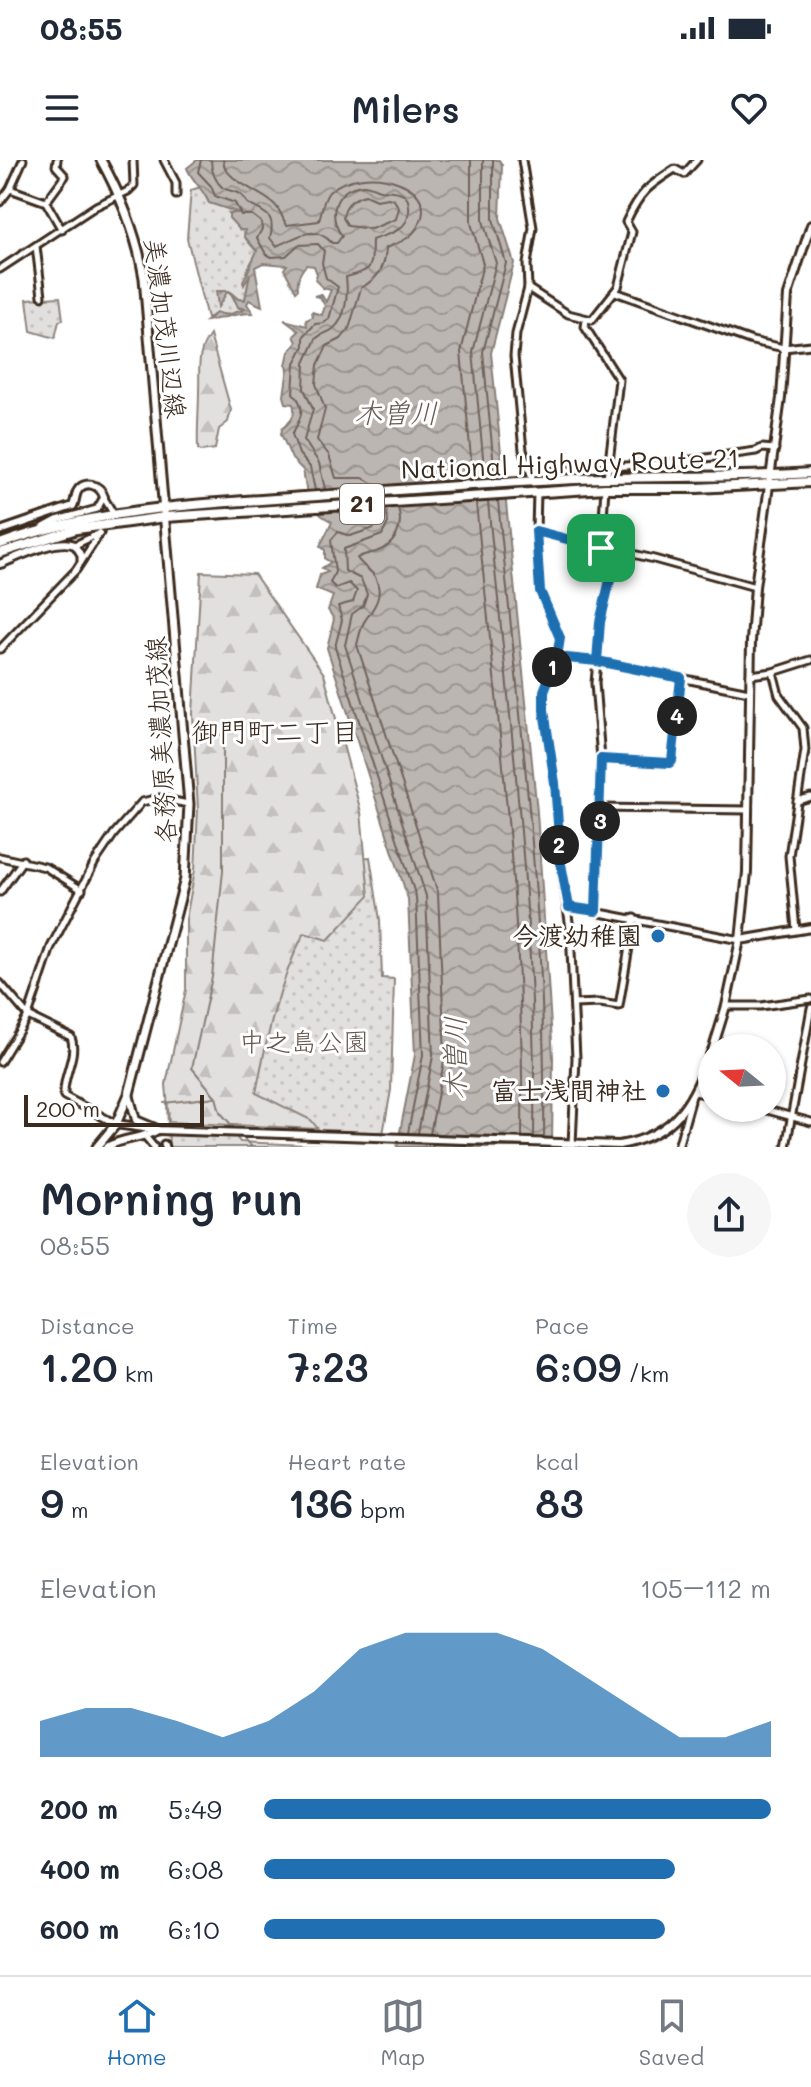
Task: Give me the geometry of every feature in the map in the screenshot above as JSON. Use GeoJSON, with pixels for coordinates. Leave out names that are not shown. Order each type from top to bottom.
{"type":"FeatureCollection","features":[{"type":"Feature","properties":{"kind":"highway","name":"National Highway Route 21"},"geometry":{"type":"LineString","coordinates":[[771,480],[811,473]]}},
{"type":"Feature","properties":{"kind":"highway","name":"National Highway Route 21"},"geometry":{"type":"LineString","coordinates":[[0,553],[77,529],[198,504],[530,479],[606,483],[811,482]]}},
{"type":"Feature","properties":{"kind":"highway","name":"National Highway Route 21"},"geometry":{"type":"LineString","coordinates":[[0,544],[44,528],[113,513],[199,515],[525,493],[606,483]]}},
{"type":"Feature","properties":{"kind":"main road","name":"美濃加茂川辺線"},"geometry":{"type":"LineString","coordinates":[[101,160],[119,194],[139,249],[165,512]]}},
{"type":"Feature","properties":{"kind":"main road","name":"各務原美濃加茂線"},"geometry":{"type":"LineString","coordinates":[[97,1147],[116,1124],[129,1094],[185,879],[189,804],[165,512]]}},
{"type":"Feature","properties":{"kind":"street"},"geometry":{"type":"LineString","coordinates":[[0,202],[10,189],[23,160]]}},
{"type":"Feature","properties":{"kind":"street"},"geometry":{"type":"LineString","coordinates":[[46,202],[65,176],[56,166],[57,160]]}},
{"type":"Feature","properties":{"kind":"street"},"geometry":{"type":"LineString","coordinates":[[0,269],[128,191],[134,185],[133,160]]}},
{"type":"Feature","properties":{"kind":"street"},"geometry":{"type":"LineString","coordinates":[[164,160],[176,183],[176,195]]}},
{"type":"Feature","properties":{"kind":"street"},"geometry":{"type":"LineString","coordinates":[[522,160],[533,228],[527,264],[528,288],[516,334],[514,356],[523,450],[530,479],[776,449]]}},
{"type":"Feature","properties":{"kind":"street"},"geometry":{"type":"LineString","coordinates":[[528,288],[568,314],[592,320],[615,292],[632,232],[626,222],[634,204],[647,187],[675,169],[684,174],[697,160]]}},
{"type":"Feature","properties":{"kind":"street"},"geometry":{"type":"LineString","coordinates":[[10,189],[46,202],[62,230]]}},
{"type":"Feature","properties":{"kind":"street"},"geometry":{"type":"LineString","coordinates":[[717,1034],[740,940],[747,872],[749,675],[755,587],[776,449],[788,295],[811,225]]}},
{"type":"Feature","properties":{"kind":"street"},"geometry":{"type":"LineString","coordinates":[[36,246],[42,296]]}},
{"type":"Feature","properties":{"kind":"street"},"geometry":{"type":"LineString","coordinates":[[802,249],[811,249]]}},
{"type":"Feature","properties":{"kind":"street"},"geometry":{"type":"LineString","coordinates":[[615,292],[752,341],[784,348],[811,345]]}},
{"type":"Feature","properties":{"kind":"street"},"geometry":{"type":"LineString","coordinates":[[586,320],[585,327],[619,380],[601,548]]}},
{"type":"Feature","properties":{"kind":"street"},"geometry":{"type":"LineString","coordinates":[[0,531],[73,506],[78,489],[85,485],[95,485],[102,490],[113,513]]}},
{"type":"Feature","properties":{"kind":"street"},"geometry":{"type":"LineString","coordinates":[[537,492],[540,591],[560,638],[557,657],[544,691],[544,710],[555,783],[561,864],[569,907],[576,1058],[572,1144]]}},
{"type":"Feature","properties":{"kind":"street"},"geometry":{"type":"LineString","coordinates":[[44,528],[57,520],[97,509],[104,497]]}},
{"type":"Feature","properties":{"kind":"street"},"geometry":{"type":"LineString","coordinates":[[75,545],[121,522]]}},
{"type":"Feature","properties":{"kind":"street"},"geometry":{"type":"LineString","coordinates":[[536,531],[755,587]]}},
{"type":"Feature","properties":{"kind":"street"},"geometry":{"type":"LineString","coordinates":[[0,649],[76,570],[100,533]]}},
{"type":"Feature","properties":{"kind":"street"},"geometry":{"type":"LineString","coordinates":[[0,564],[41,548],[68,542],[75,545],[81,561]]}},
{"type":"Feature","properties":{"kind":"street"},"geometry":{"type":"LineString","coordinates":[[596,911],[601,759],[595,683],[600,622],[617,551]]}},
{"type":"Feature","properties":{"kind":"street"},"geometry":{"type":"LineString","coordinates":[[557,657],[597,661],[749,692]]}},
{"type":"Feature","properties":{"kind":"street"},"geometry":{"type":"LineString","coordinates":[[749,675],[773,672],[811,660]]}},
{"type":"Feature","properties":{"kind":"street"},"geometry":{"type":"LineString","coordinates":[[773,672],[779,695],[803,728],[805,750],[789,856],[796,930]]}},
{"type":"Feature","properties":{"kind":"street"},"geometry":{"type":"LineString","coordinates":[[601,759],[672,761],[681,678]]}},
{"type":"Feature","properties":{"kind":"street"},"geometry":{"type":"LineString","coordinates":[[796,801],[811,797]]}},
{"type":"Feature","properties":{"kind":"street"},"geometry":{"type":"LineString","coordinates":[[0,1062],[28,1016],[51,947],[95,862],[142,802],[159,798],[189,804]]}},
{"type":"Feature","properties":{"kind":"street"},"geometry":{"type":"LineString","coordinates":[[598,808],[748,810]]}},
{"type":"Feature","properties":{"kind":"street"},"geometry":{"type":"LineString","coordinates":[[0,857],[45,867],[82,890]]}},
{"type":"Feature","properties":{"kind":"street"},"geometry":{"type":"LineString","coordinates":[[0,892],[23,860]]}},
{"type":"Feature","properties":{"kind":"street"},"geometry":{"type":"LineString","coordinates":[[569,907],[740,940],[811,928]]}},
{"type":"Feature","properties":{"kind":"street"},"geometry":{"type":"LineString","coordinates":[[574,1004],[619,1006],[634,918]]}},
{"type":"Feature","properties":{"kind":"street"},"geometry":{"type":"LineString","coordinates":[[0,983],[28,1016],[71,1037],[74,1046],[63,1088],[64,1096],[116,1124],[170,1131],[609,1146],[638,1142],[670,1122],[691,1101]]}},
{"type":"Feature","properties":{"kind":"street"},"geometry":{"type":"LineString","coordinates":[[726,1006],[761,1006],[811,999]]}},
{"type":"Feature","properties":{"kind":"street"},"geometry":{"type":"LineString","coordinates":[[786,1147],[811,1008]]}},
{"type":"Feature","properties":{"kind":"street"},"geometry":{"type":"LineString","coordinates":[[678,1147],[698,1084]]}},
{"type":"Feature","properties":{"kind":"street"},"geometry":{"type":"LineString","coordinates":[[129,1094],[136,1120],[158,1130]]}},
{"type":"Feature","properties":{"kind":"street"},"geometry":{"type":"LineString","coordinates":[[786,1114],[811,1122]]}},
{"type":"Feature","properties":{"kind":"street"},"geometry":{"type":"LineString","coordinates":[[107,1147],[125,1138],[158,1130]]}},
{"type":"Feature","properties":{"kind":"street"},"geometry":{"type":"LineString","coordinates":[[144,1135],[154,1147]]}},
{"type":"Feature","properties":{"kind":"green space"},"geometry":{"type":"Polygon","coordinates":[[[201,187],[209,203],[241,213],[234,214],[236,225],[244,230],[246,239],[257,252],[246,272],[250,274],[245,299],[238,299],[230,292],[239,308],[246,309],[207,318],[187,238],[191,190],[201,187]]]}},
{"type":"Feature","properties":{"kind":"green space"},"geometry":{"type":"Polygon","coordinates":[[[60,297],[63,320],[59,321],[55,338],[31,331],[27,299],[60,297]]]}},
{"type":"Feature","properties":{"kind":"green space"},"geometry":{"type":"Polygon","coordinates":[[[210,335],[231,410],[228,422],[219,429],[215,449],[201,451],[198,449],[200,362],[210,335]]]}},
{"type":"Feature","properties":{"kind":"green space"},"geometry":{"type":"Polygon","coordinates":[[[201,572],[254,574],[324,674],[361,812],[369,896],[328,940],[304,933],[274,1011],[256,1093],[311,1120],[318,1129],[169,1122],[166,1084],[186,990],[186,919],[195,870],[198,809],[193,714],[201,572]]]}},
{"type":"Feature","properties":{"kind":"green space","name":"中之島公園"},"geometry":{"type":"Polygon","coordinates":[[[370,857],[380,920],[382,978],[394,979],[391,1090],[383,1134],[239,1129],[231,1128],[221,1116],[240,1142],[350,1147],[169,1147],[167,1104],[214,1099],[342,859],[370,857]]]}},
{"type":"Feature","properties":{"kind":"water","name":"木曽川"},"geometry":{"type":"Polygon","coordinates":[[[197,160],[499,160],[502,165],[500,218],[514,263],[491,353],[537,812],[553,1057],[552,1147],[397,1147],[415,1055],[408,899],[327,648],[334,619],[328,610],[333,596],[316,589],[320,575],[328,572],[322,568],[331,562],[325,559],[325,550],[320,546],[332,522],[308,500],[303,470],[292,459],[281,434],[294,412],[293,404],[286,403],[284,396],[289,352],[297,342],[294,336],[299,331],[284,320],[307,326],[306,320],[313,317],[312,312],[322,315],[325,306],[320,297],[314,296],[321,294],[326,302],[331,290],[323,288],[315,280],[317,274],[314,266],[306,265],[299,276],[296,291],[284,269],[287,265],[263,263],[255,267],[262,306],[249,300],[247,304],[253,313],[206,321],[216,313],[227,315],[246,309],[238,307],[232,294],[227,292],[218,307],[216,291],[229,291],[238,299],[245,300],[250,274],[244,285],[243,282],[257,251],[244,236],[245,230],[240,230],[229,218],[229,213],[240,213],[209,203],[192,178],[187,168],[197,160]]]}},
{"type":"Feature","properties":{"kind":"waterway"},"geometry":{"type":"LineString","coordinates":[[198,735],[223,735],[223,871],[212,977],[192,1068],[216,1097]]}},
{"type":"Feature","properties":{"kind":"waterway"},"geometry":{"type":"LineString","coordinates":[[164,1103],[216,1097],[220,1112],[235,1129]]}},
{"type":"Feature","properties":{"kind":"waterway"},"geometry":{"type":"LineString","coordinates":[[239,1134],[252,1147]]}},
{"type":"Feature","properties":{"kind":"place","name":"今渡幼稚園"},"geometry":{"type":"Point","coordinates":[658,936]}},
{"type":"Feature","properties":{"kind":"place","name":"富士浅間神社"},"geometry":{"type":"Point","coordinates":[663,1091]}},
{"type":"Feature","properties":{"kind":"district","name":"御門町二丁目"},"geometry":{"type":"Point","coordinates":[275,732]}},
{"type":"Feature","properties":{"kind":"route"},"geometry":{"type":"LineString","coordinates":[[601,548],[536,531],[540,591],[560,638],[557,657],[597,661],[681,678],[672,761],[601,759],[596,911],[569,907],[561,864],[544,691],[557,657],[597,661],[600,622],[617,551],[601,548]]}}]}
